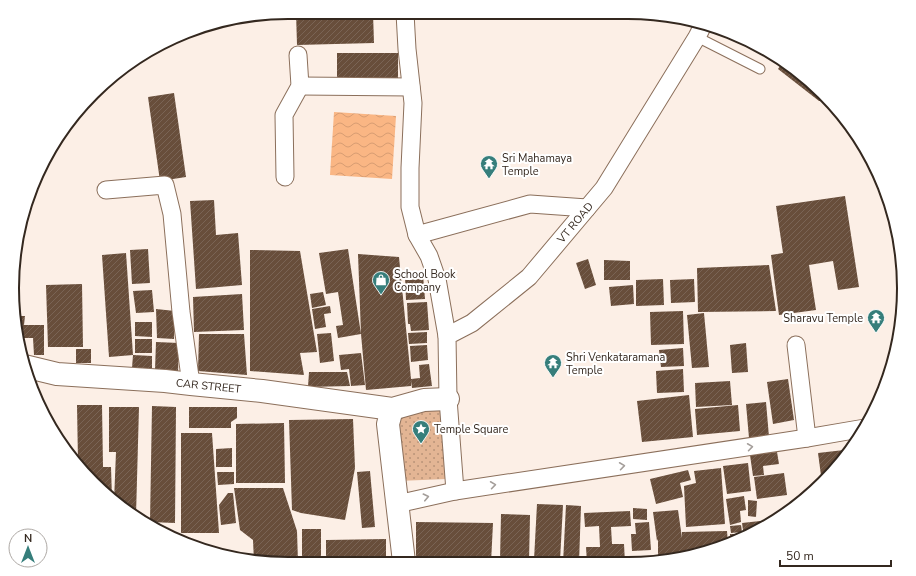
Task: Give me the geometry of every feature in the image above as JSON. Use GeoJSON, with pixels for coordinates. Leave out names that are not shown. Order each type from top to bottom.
{"type":"FeatureCollection","features":[{"type":"Feature","properties":{"kind":"main road","name":"CAR STREET"},"geometry":{"type":"LineString","coordinates":[[31,368],[57,374],[165,381],[262,391],[392,409]]}},
{"type":"Feature","properties":{"kind":"main road"},"geometry":{"type":"LineString","coordinates":[[403,557],[388,424],[392,409],[424,400],[448,399]]}},
{"type":"Feature","properties":{"kind":"street"},"geometry":{"type":"LineString","coordinates":[[405,19],[413,103],[410,207],[417,235],[429,256],[437,279],[447,336],[448,399],[454,490]]}},
{"type":"Feature","properties":{"kind":"street","name":"VT ROAD"},"geometry":{"type":"LineString","coordinates":[[447,336],[472,323],[529,277],[604,188],[700,31]]}},
{"type":"Feature","properties":{"kind":"street"},"geometry":{"type":"LineString","coordinates":[[285,177],[284,115],[300,86],[298,55]]}},
{"type":"Feature","properties":{"kind":"street"},"geometry":{"type":"LineString","coordinates":[[300,86],[412,87]]}},
{"type":"Feature","properties":{"kind":"street"},"geometry":{"type":"LineString","coordinates":[[106,190],[165,184],[172,214],[181,312],[191,384]]}},
{"type":"Feature","properties":{"kind":"street"},"geometry":{"type":"LineString","coordinates":[[417,235],[530,204],[587,208]]}},
{"type":"Feature","properties":{"kind":"street"},"geometry":{"type":"LineString","coordinates":[[796,344],[807,438]]}},
{"type":"Feature","properties":{"kind":"street"},"geometry":{"type":"LineString","coordinates":[[397,504],[454,490],[857,429]]}},
{"type":"Feature","properties":{"kind":"lane"},"geometry":{"type":"LineString","coordinates":[[700,31],[760,69]]}},
{"type":"Feature","properties":{"kind":"shaded area","name":"Temple Square"},"geometry":{"type":"Polygon","coordinates":[[[443,407],[447,479],[398,481],[394,410],[443,407]]]}},
{"type":"Feature","properties":{"kind":"water"},"geometry":{"type":"Polygon","coordinates":[[[334,112],[396,116],[392,179],[330,175],[334,112]]]}},
{"type":"Feature","properties":{"kind":"building"},"geometry":{"type":"Polygon","coordinates":[[[296,19],[373,19],[374,43],[297,45],[296,19]]]}},
{"type":"Feature","properties":{"kind":"building"},"geometry":{"type":"Polygon","coordinates":[[[337,53],[398,53],[398,82],[337,82],[337,53]]]}},
{"type":"Feature","properties":{"kind":"building"},"geometry":{"type":"Polygon","coordinates":[[[780,66],[792,75],[821,101],[819,101],[778,69],[780,66]]]}},
{"type":"Feature","properties":{"kind":"building"},"geometry":{"type":"Polygon","coordinates":[[[174,93],[186,177],[160,181],[148,97],[174,93]]]}},
{"type":"Feature","properties":{"kind":"building"},"geometry":{"type":"Polygon","coordinates":[[[845,196],[859,287],[838,290],[833,261],[809,265],[816,310],[779,315],[771,255],[783,253],[776,206],[845,196]]]}},
{"type":"Feature","properties":{"kind":"building"},"geometry":{"type":"Polygon","coordinates":[[[214,200],[216,235],[238,233],[242,285],[196,289],[190,201],[214,200]]]}},
{"type":"Feature","properties":{"kind":"building"},"geometry":{"type":"Polygon","coordinates":[[[148,249],[150,283],[132,284],[130,250],[148,249]]]}},
{"type":"Feature","properties":{"kind":"building"},"geometry":{"type":"Polygon","coordinates":[[[348,249],[361,334],[338,338],[336,326],[343,325],[338,292],[326,294],[319,253],[348,249]]]}},
{"type":"Feature","properties":{"kind":"building"},"geometry":{"type":"Polygon","coordinates":[[[250,250],[300,251],[317,352],[300,353],[304,375],[250,371],[250,250]]]}},
{"type":"Feature","properties":{"kind":"building"},"geometry":{"type":"Polygon","coordinates":[[[126,253],[133,355],[109,357],[102,255],[126,253]]]}},
{"type":"Feature","properties":{"kind":"building","name":"School Book Company"},"geometry":{"type":"Polygon","coordinates":[[[358,254],[399,257],[411,379],[420,378],[419,365],[429,364],[432,386],[412,388],[411,381],[411,386],[366,390],[361,334],[358,254]]]}},
{"type":"Feature","properties":{"kind":"building"},"geometry":{"type":"Polygon","coordinates":[[[588,259],[596,285],[585,289],[576,263],[588,259]]]}},
{"type":"Feature","properties":{"kind":"building"},"geometry":{"type":"Polygon","coordinates":[[[604,260],[630,261],[630,280],[604,280],[604,260]]]}},
{"type":"Feature","properties":{"kind":"building"},"geometry":{"type":"Polygon","coordinates":[[[769,265],[776,311],[698,312],[697,268],[769,265]]]}},
{"type":"Feature","properties":{"kind":"building"},"geometry":{"type":"Polygon","coordinates":[[[423,275],[425,299],[406,300],[405,276],[423,275]]]}},
{"type":"Feature","properties":{"kind":"building"},"geometry":{"type":"Polygon","coordinates":[[[663,279],[664,305],[636,306],[636,280],[663,279]]]}},
{"type":"Feature","properties":{"kind":"building"},"geometry":{"type":"Polygon","coordinates":[[[694,279],[695,302],[671,303],[670,280],[694,279]]]}},
{"type":"Feature","properties":{"kind":"building"},"geometry":{"type":"Polygon","coordinates":[[[82,284],[83,347],[48,347],[46,285],[82,284]]]}},
{"type":"Feature","properties":{"kind":"building"},"geometry":{"type":"Polygon","coordinates":[[[633,285],[634,304],[611,306],[609,287],[633,285]]]}},
{"type":"Feature","properties":{"kind":"building"},"geometry":{"type":"Polygon","coordinates":[[[152,290],[154,312],[136,313],[133,291],[152,290]]]}},
{"type":"Feature","properties":{"kind":"building"},"geometry":{"type":"Polygon","coordinates":[[[323,292],[326,305],[312,308],[310,294],[323,292]]]}},
{"type":"Feature","properties":{"kind":"building"},"geometry":{"type":"Polygon","coordinates":[[[242,294],[244,330],[194,332],[193,297],[242,294]]]}},
{"type":"Feature","properties":{"kind":"building"},"geometry":{"type":"Polygon","coordinates":[[[427,302],[429,330],[411,331],[410,324],[408,324],[407,303],[427,302]]]}},
{"type":"Feature","properties":{"kind":"building"},"geometry":{"type":"Polygon","coordinates":[[[330,306],[331,313],[324,314],[326,327],[315,329],[312,309],[330,306]]]}},
{"type":"Feature","properties":{"kind":"building"},"geometry":{"type":"Polygon","coordinates":[[[156,309],[175,311],[174,339],[157,338],[156,309]]]}},
{"type":"Feature","properties":{"kind":"building"},"geometry":{"type":"Polygon","coordinates":[[[683,311],[684,344],[651,345],[650,312],[683,311]]]}},
{"type":"Feature","properties":{"kind":"building"},"geometry":{"type":"Polygon","coordinates":[[[704,313],[709,367],[692,368],[687,315],[704,313]]]}},
{"type":"Feature","properties":{"kind":"building"},"geometry":{"type":"Polygon","coordinates":[[[21,316],[25,316],[24,325],[44,325],[44,355],[34,355],[33,338],[24,338],[24,340],[21,316]]]}},
{"type":"Feature","properties":{"kind":"building"},"geometry":{"type":"Polygon","coordinates":[[[135,322],[152,322],[152,337],[135,336],[135,322]]]}},
{"type":"Feature","properties":{"kind":"building"},"geometry":{"type":"Polygon","coordinates":[[[427,332],[427,343],[409,344],[408,333],[427,332]]]}},
{"type":"Feature","properties":{"kind":"building"},"geometry":{"type":"Polygon","coordinates":[[[331,333],[334,361],[320,363],[317,334],[331,333]]]}},
{"type":"Feature","properties":{"kind":"building"},"geometry":{"type":"Polygon","coordinates":[[[199,334],[244,334],[247,375],[198,371],[199,334]]]}},
{"type":"Feature","properties":{"kind":"building"},"geometry":{"type":"Polygon","coordinates":[[[135,339],[152,339],[152,353],[135,353],[135,339]]]}},
{"type":"Feature","properties":{"kind":"building"},"geometry":{"type":"Polygon","coordinates":[[[156,342],[179,343],[178,372],[155,370],[156,342]]]}},
{"type":"Feature","properties":{"kind":"building"},"geometry":{"type":"Polygon","coordinates":[[[746,343],[748,372],[732,373],[730,345],[746,343]]]}},
{"type":"Feature","properties":{"kind":"building"},"geometry":{"type":"Polygon","coordinates":[[[427,345],[428,360],[411,362],[410,346],[427,345]]]}},
{"type":"Feature","properties":{"kind":"building"},"geometry":{"type":"Polygon","coordinates":[[[683,348],[684,366],[661,367],[659,350],[683,348]]]}},
{"type":"Feature","properties":{"kind":"building"},"geometry":{"type":"Polygon","coordinates":[[[76,349],[91,349],[91,363],[76,363],[76,349]]]}},
{"type":"Feature","properties":{"kind":"building"},"geometry":{"type":"Polygon","coordinates":[[[361,353],[365,385],[351,386],[349,369],[341,370],[339,355],[361,353]]]}},
{"type":"Feature","properties":{"kind":"building"},"geometry":{"type":"Polygon","coordinates":[[[133,355],[152,356],[152,368],[132,368],[133,355]]]}},
{"type":"Feature","properties":{"kind":"building"},"geometry":{"type":"Polygon","coordinates":[[[683,369],[684,392],[657,393],[656,371],[683,369]]]}},
{"type":"Feature","properties":{"kind":"building"},"geometry":{"type":"Polygon","coordinates":[[[309,372],[347,372],[350,386],[308,387],[309,372]]]}},
{"type":"Feature","properties":{"kind":"building"},"geometry":{"type":"Polygon","coordinates":[[[788,379],[794,420],[773,424],[767,382],[788,379]]]}},
{"type":"Feature","properties":{"kind":"building"},"geometry":{"type":"Polygon","coordinates":[[[730,381],[732,405],[696,407],[695,383],[730,381]]]}},
{"type":"Feature","properties":{"kind":"building"},"geometry":{"type":"Polygon","coordinates":[[[689,395],[693,437],[642,442],[637,401],[689,395]]]}},
{"type":"Feature","properties":{"kind":"building"},"geometry":{"type":"Polygon","coordinates":[[[766,402],[769,437],[749,438],[746,404],[766,402]]]}},
{"type":"Feature","properties":{"kind":"building"},"geometry":{"type":"Polygon","coordinates":[[[77,405],[102,405],[103,467],[111,467],[112,491],[78,455],[77,405]]]}},
{"type":"Feature","properties":{"kind":"building"},"geometry":{"type":"Polygon","coordinates":[[[738,405],[740,431],[697,435],[695,409],[738,405]]]}},
{"type":"Feature","properties":{"kind":"building"},"geometry":{"type":"Polygon","coordinates":[[[152,406],[176,407],[175,523],[155,522],[150,519],[152,406]]]}},
{"type":"Feature","properties":{"kind":"building"},"geometry":{"type":"Polygon","coordinates":[[[109,407],[139,407],[136,510],[114,493],[116,452],[109,452],[109,407]]]}},
{"type":"Feature","properties":{"kind":"building"},"geometry":{"type":"Polygon","coordinates":[[[189,407],[237,407],[237,418],[231,422],[231,428],[189,428],[189,407]]]}},
{"type":"Feature","properties":{"kind":"building"},"geometry":{"type":"Polygon","coordinates":[[[353,419],[355,468],[345,520],[301,513],[292,510],[289,420],[353,419]]]}},
{"type":"Feature","properties":{"kind":"building"},"geometry":{"type":"Polygon","coordinates":[[[284,423],[285,483],[236,483],[236,424],[284,423]]]}},
{"type":"Feature","properties":{"kind":"building"},"geometry":{"type":"Polygon","coordinates":[[[181,433],[212,433],[219,533],[181,533],[181,433]]]}},
{"type":"Feature","properties":{"kind":"building"},"geometry":{"type":"Polygon","coordinates":[[[232,448],[232,467],[216,467],[216,449],[232,448]]]}},
{"type":"Feature","properties":{"kind":"building"},"geometry":{"type":"Polygon","coordinates":[[[842,450],[821,475],[818,453],[842,450]]]}},
{"type":"Feature","properties":{"kind":"building"},"geometry":{"type":"Polygon","coordinates":[[[777,452],[779,464],[763,466],[764,475],[753,476],[750,455],[777,452]]]}},
{"type":"Feature","properties":{"kind":"building"},"geometry":{"type":"Polygon","coordinates":[[[748,463],[751,491],[727,494],[723,466],[748,463]]]}},
{"type":"Feature","properties":{"kind":"building"},"geometry":{"type":"Polygon","coordinates":[[[721,468],[725,524],[686,527],[684,486],[696,483],[694,471],[721,468]]]}},
{"type":"Feature","properties":{"kind":"building"},"geometry":{"type":"Polygon","coordinates":[[[688,470],[691,480],[680,483],[683,497],[656,504],[650,479],[688,470]]]}},
{"type":"Feature","properties":{"kind":"building"},"geometry":{"type":"Polygon","coordinates":[[[370,471],[375,527],[362,528],[357,472],[370,471]]]}},
{"type":"Feature","properties":{"kind":"building"},"geometry":{"type":"Polygon","coordinates":[[[217,472],[234,472],[234,484],[218,485],[217,472]]]}},
{"type":"Feature","properties":{"kind":"building"},"geometry":{"type":"Polygon","coordinates":[[[784,473],[787,495],[757,499],[754,477],[784,473]]]}},
{"type":"Feature","properties":{"kind":"building"},"geometry":{"type":"Polygon","coordinates":[[[234,488],[283,488],[297,531],[298,557],[254,555],[253,540],[240,530],[234,488]]]}},
{"type":"Feature","properties":{"kind":"building"},"geometry":{"type":"Polygon","coordinates":[[[228,493],[233,493],[236,523],[221,525],[219,505],[228,493]]]}},
{"type":"Feature","properties":{"kind":"building"},"geometry":{"type":"Polygon","coordinates":[[[744,496],[746,510],[740,511],[741,522],[730,525],[726,499],[744,496]]]}},
{"type":"Feature","properties":{"kind":"building"},"geometry":{"type":"Polygon","coordinates":[[[748,500],[757,501],[756,517],[748,516],[748,500]]]}},
{"type":"Feature","properties":{"kind":"building"},"geometry":{"type":"Polygon","coordinates":[[[537,504],[563,505],[560,557],[534,557],[537,504]]]}},
{"type":"Feature","properties":{"kind":"building"},"geometry":{"type":"Polygon","coordinates":[[[566,505],[581,506],[579,557],[563,557],[566,505]]]}},
{"type":"Feature","properties":{"kind":"building"},"geometry":{"type":"Polygon","coordinates":[[[633,508],[647,509],[647,520],[633,519],[633,508]]]}},
{"type":"Feature","properties":{"kind":"building"},"geometry":{"type":"Polygon","coordinates":[[[678,510],[682,538],[682,532],[727,531],[728,538],[698,548],[658,555],[658,539],[657,541],[653,512],[678,510]]]}},
{"type":"Feature","properties":{"kind":"building"},"geometry":{"type":"Polygon","coordinates":[[[630,511],[631,526],[611,527],[612,544],[624,544],[625,557],[587,557],[586,547],[600,547],[599,526],[585,527],[584,513],[630,511]]]}},
{"type":"Feature","properties":{"kind":"building"},"geometry":{"type":"Polygon","coordinates":[[[501,514],[530,515],[529,557],[500,557],[501,514]]]}},
{"type":"Feature","properties":{"kind":"building"},"geometry":{"type":"Polygon","coordinates":[[[760,521],[760,522],[743,531],[742,523],[760,521]]]}},
{"type":"Feature","properties":{"kind":"building"},"geometry":{"type":"Polygon","coordinates":[[[416,522],[493,523],[491,557],[416,557],[416,522]]]}},
{"type":"Feature","properties":{"kind":"building"},"geometry":{"type":"Polygon","coordinates":[[[649,522],[651,550],[632,551],[631,534],[636,534],[635,523],[649,522]]]}},
{"type":"Feature","properties":{"kind":"building"},"geometry":{"type":"Polygon","coordinates":[[[741,525],[742,532],[731,533],[730,526],[741,525]]]}},
{"type":"Feature","properties":{"kind":"building"},"geometry":{"type":"Polygon","coordinates":[[[302,529],[321,529],[321,557],[302,557],[302,529]]]}},
{"type":"Feature","properties":{"kind":"building"},"geometry":{"type":"Polygon","coordinates":[[[730,534],[737,534],[731,537],[730,534]]]}},
{"type":"Feature","properties":{"kind":"building"},"geometry":{"type":"Polygon","coordinates":[[[386,539],[386,557],[326,557],[326,540],[386,539]]]}},
{"type":"Feature","properties":{"kind":"place","name":"Sri Mahamaya Temple"},"geometry":{"type":"Point","coordinates":[489,179]}},
{"type":"Feature","properties":{"kind":"place","name":"School Book Company"},"geometry":{"type":"Point","coordinates":[381,295]}},
{"type":"Feature","properties":{"kind":"place","name":"Sharavu Temple"},"geometry":{"type":"Point","coordinates":[876,333]}},
{"type":"Feature","properties":{"kind":"place","name":"Shri Venkataramana Temple"},"geometry":{"type":"Point","coordinates":[553,378]}},
{"type":"Feature","properties":{"kind":"place","name":"Temple Square"},"geometry":{"type":"Point","coordinates":[421,444]}}]}
